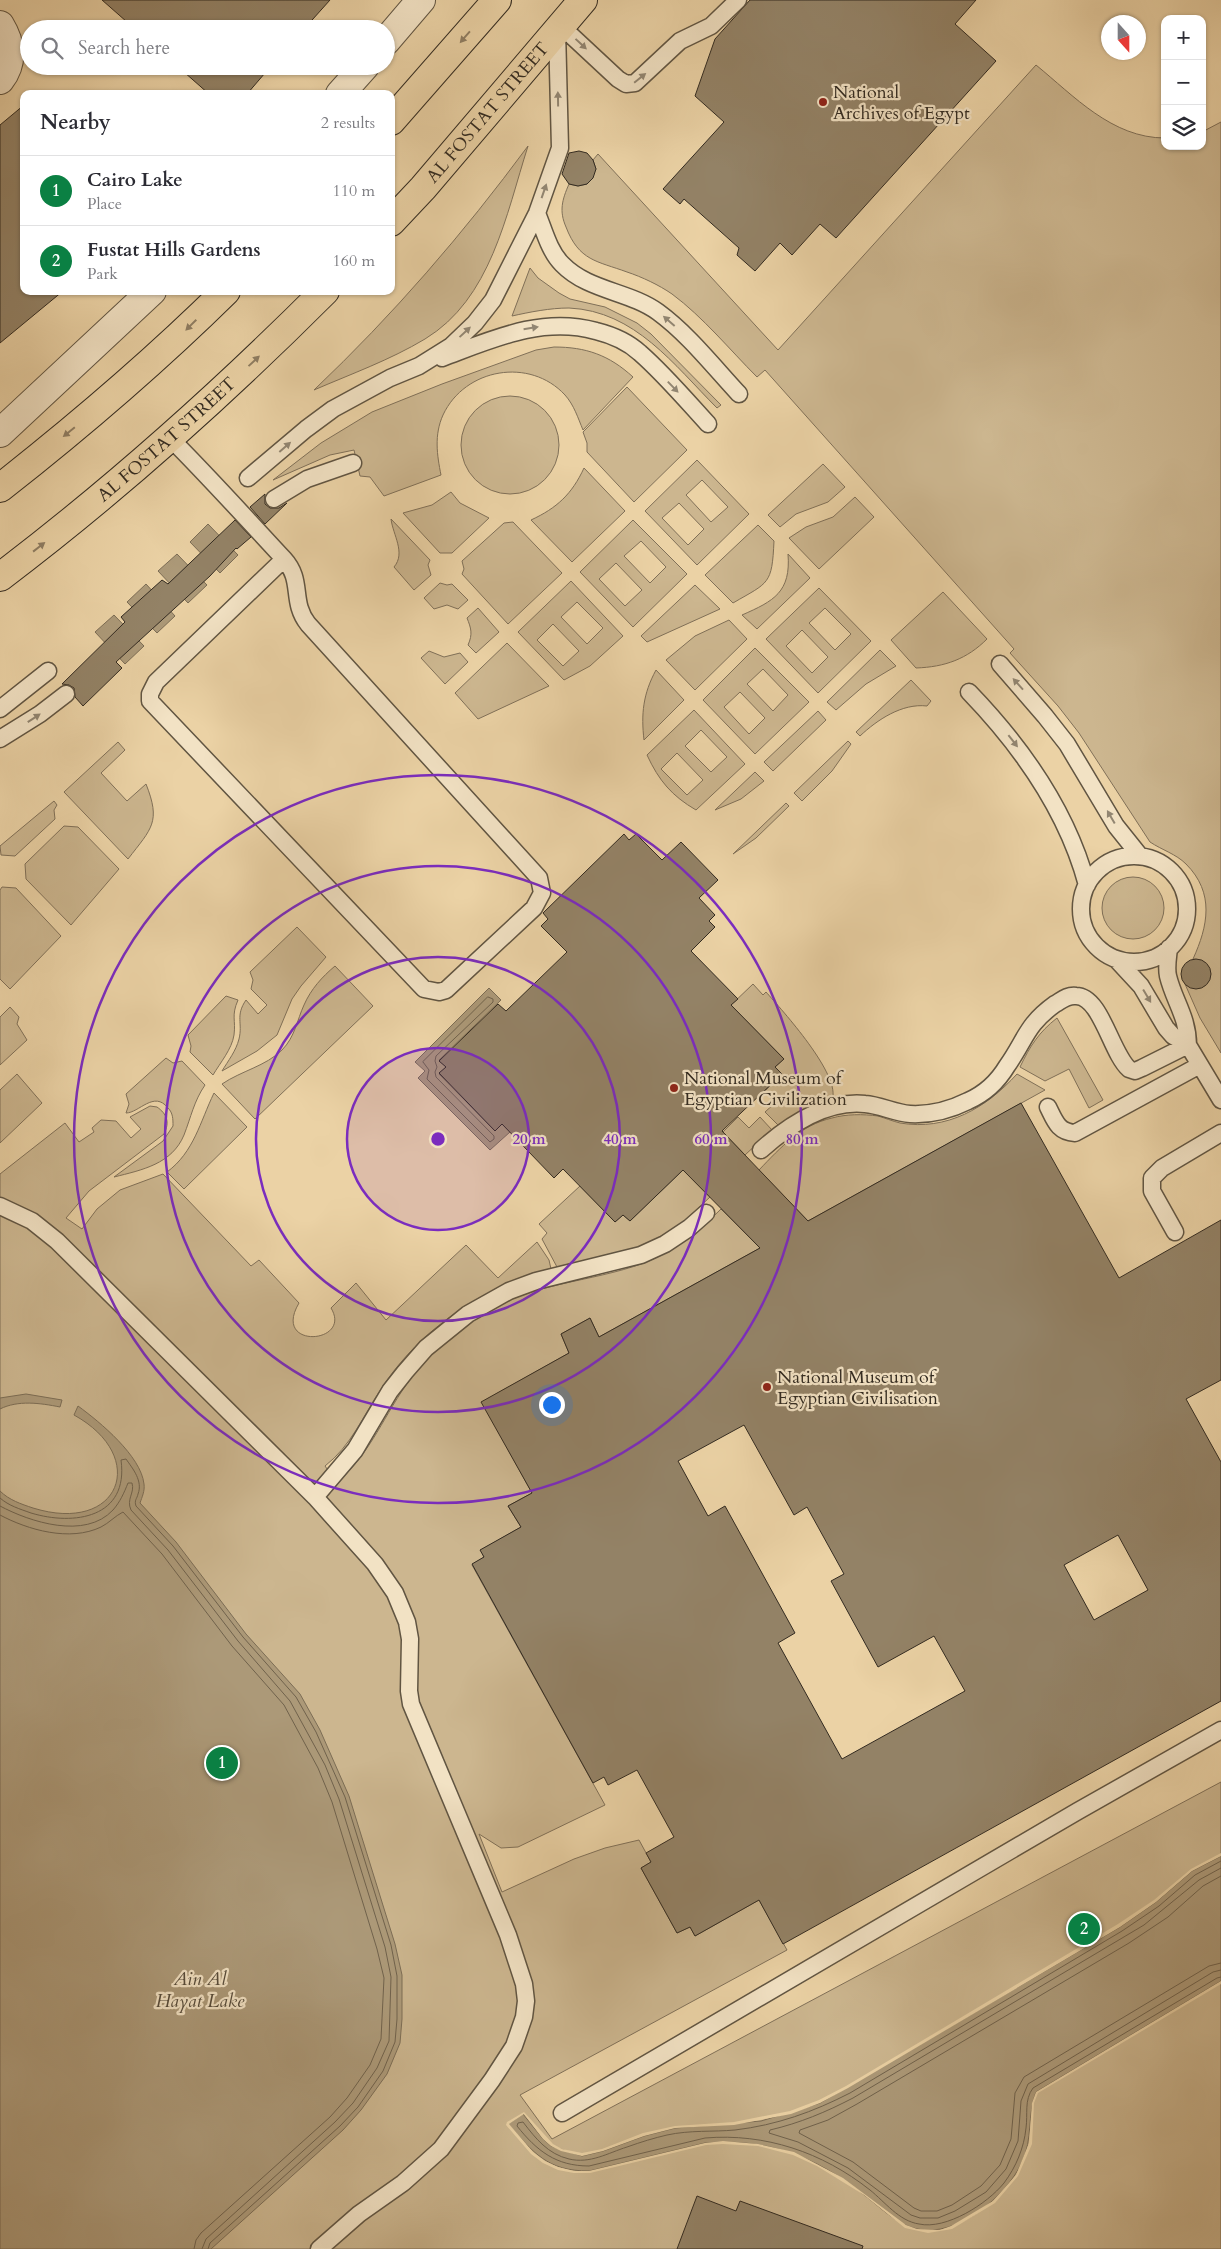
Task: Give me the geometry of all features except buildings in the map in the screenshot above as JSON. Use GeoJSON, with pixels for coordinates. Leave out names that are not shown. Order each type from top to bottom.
{"type":"FeatureCollection","features":[{"type":"Feature","properties":{"kind":"main road"},"geometry":{"type":"LineString","coordinates":[[395,116],[497,0]]}},
{"type":"Feature","properties":{"kind":"main road","name":"AL FOSTAT STREET"},"geometry":{"type":"LineString","coordinates":[[395,218],[423,188],[558,27],[583,0]]}},
{"type":"Feature","properties":{"kind":"main road"},"geometry":{"type":"LineString","coordinates":[[0,488],[108,400],[184,333],[222,295]]}},
{"type":"Feature","properties":{"kind":"main road","name":"AL FOSTAT STREET"},"geometry":{"type":"LineString","coordinates":[[0,577],[102,496],[170,438],[271,345],[321,295]]}},
{"type":"Feature","properties":{"kind":"street"},"geometry":{"type":"LineString","coordinates":[[395,28],[412,3]]}},
{"type":"Feature","properties":{"kind":"street"},"geometry":{"type":"LineString","coordinates":[[0,25],[10,46],[9,62],[0,80]]}},
{"type":"Feature","properties":{"kind":"street"},"geometry":{"type":"LineString","coordinates":[[344,90],[357,75]]}},
{"type":"Feature","properties":{"kind":"street"},"geometry":{"type":"LineString","coordinates":[[0,433],[148,295]]}},
{"type":"Feature","properties":{"kind":"lane"},"geometry":{"type":"LineString","coordinates":[[558,27],[618,80],[626,84],[635,83],[680,41],[711,26],[738,0]]}},
{"type":"Feature","properties":{"kind":"lane"},"geometry":{"type":"LineString","coordinates":[[419,366],[451,346],[475,323],[487,307],[512,265],[537,213],[560,148],[558,27]]}},
{"type":"Feature","properties":{"kind":"lane"},"geometry":{"type":"LineString","coordinates":[[537,213],[549,244],[562,264],[585,281],[636,299],[656,310],[671,322],[739,394]]}},
{"type":"Feature","properties":{"kind":"lane"},"geometry":{"type":"LineString","coordinates":[[248,478],[306,429],[332,410],[390,378],[523,329],[549,325],[584,328],[615,336],[639,352],[708,424]]}},
{"type":"Feature","properties":{"kind":"lane"},"geometry":{"type":"LineString","coordinates":[[170,438],[210,478],[292,567],[295,576],[298,608],[308,624],[539,878],[542,886],[540,901],[446,990],[430,992],[424,989],[150,701],[150,694],[156,682],[284,559]]}},
{"type":"Feature","properties":{"kind":"lane"},"geometry":{"type":"LineString","coordinates":[[274,499],[307,479],[353,463]]}},
{"type":"Feature","properties":{"kind":"lane"},"geometry":{"type":"LineString","coordinates":[[1000,664],[1045,716],[1066,744],[1116,826],[1140,856]]}},
{"type":"Feature","properties":{"kind":"lane"},"geometry":{"type":"LineString","coordinates":[[0,709],[48,671]]}},
{"type":"Feature","properties":{"kind":"lane"},"geometry":{"type":"LineString","coordinates":[[969,692],[1004,730],[1034,770],[1072,837],[1087,885]]}},
{"type":"Feature","properties":{"kind":"lane"},"geometry":{"type":"LineString","coordinates":[[0,739],[40,714],[66,694]]}},
{"type":"Feature","properties":{"kind":"lane"},"geometry":{"type":"LineString","coordinates":[[1116,959],[1144,961],[1157,956],[1169,948],[1179,937],[1186,923],[1185,893],[1178,879],[1168,868],[1155,860],[1140,856],[1124,857],[1109,862],[1096,872],[1087,885],[1082,899],[1081,914],[1085,928],[1092,941],[1103,952],[1116,959],[1141,986],[1166,1028],[1173,1036],[1188,1045],[1220,1096]]}},
{"type":"Feature","properties":{"kind":"lane"},"geometry":{"type":"LineString","coordinates":[[1169,948],[1168,976],[1184,1017],[1188,1033],[1188,1045]]}},
{"type":"Feature","properties":{"kind":"lane"},"geometry":{"type":"LineString","coordinates":[[761,1150],[780,1133],[802,1120],[828,1109],[848,1104],[866,1104],[909,1114],[951,1109],[970,1100],[986,1090],[1000,1077],[1028,1028],[1043,1013],[1068,996],[1081,996],[1092,1003],[1121,1060],[1129,1069],[1135,1071],[1188,1045]]}},
{"type":"Feature","properties":{"kind":"lane"},"geometry":{"type":"LineString","coordinates":[[1048,1107],[1057,1126],[1067,1132],[1075,1133],[1200,1065]]}},
{"type":"Feature","properties":{"kind":"lane"},"geometry":{"type":"LineString","coordinates":[[1175,1232],[1152,1191],[1152,1178],[1162,1168],[1221,1134]]}},
{"type":"Feature","properties":{"kind":"lane"},"geometry":{"type":"LineString","coordinates":[[0,1206],[32,1221],[58,1241],[315,1497],[375,1564],[386,1579],[401,1606],[410,1639],[409,1691],[411,1704],[508,1935],[524,1984],[526,2001],[524,2017],[514,2046],[492,2080],[441,2149],[403,2182],[359,2214],[319,2249]]}},
{"type":"Feature","properties":{"kind":"lane"},"geometry":{"type":"LineString","coordinates":[[315,1497],[354,1450],[390,1391],[404,1372],[426,1348],[468,1314],[502,1295],[536,1281],[641,1255],[665,1244],[689,1228],[706,1213]]}},
{"type":"Feature","properties":{"kind":"lane"},"geometry":{"type":"LineString","coordinates":[[562,2113],[1069,1816],[1221,1730]]}},
{"type":"Feature","properties":{"kind":"shaded area"},"geometry":{"type":"Polygon","coordinates":[[[1036,65],[1080,102],[1111,123],[1128,131],[1161,138],[1161,150],[1206,150],[1206,130],[1221,122],[1221,1053],[1200,1018],[1185,984],[1194,988],[1201,988],[1209,979],[1210,972],[1202,961],[1193,959],[1202,934],[1206,910],[1205,898],[1195,875],[1182,861],[1150,842],[1079,733],[1058,706],[1010,653],[1014,649],[765,370],[757,377],[705,323],[667,291],[639,276],[598,262],[577,247],[566,227],[562,211],[563,200],[569,184],[578,186],[587,184],[596,169],[593,160],[598,154],[778,350],[1036,65]]]}},
{"type":"Feature","properties":{"kind":"shaded area"},"geometry":{"type":"Polygon","coordinates":[[[528,146],[512,200],[493,253],[481,279],[466,302],[447,322],[412,347],[314,390],[372,333],[426,273],[478,211],[528,146]]]}},
{"type":"Feature","properties":{"kind":"shaded area"},"geometry":{"type":"Polygon","coordinates":[[[530,268],[538,278],[570,299],[605,307],[637,323],[651,334],[721,405],[717,408],[652,343],[614,319],[593,311],[569,308],[547,309],[512,316],[530,268]]]}},
{"type":"Feature","properties":{"kind":"shaded area"},"geometry":{"type":"Polygon","coordinates":[[[566,347],[596,354],[615,363],[633,377],[583,430],[576,412],[568,399],[551,383],[534,375],[517,372],[499,373],[482,378],[466,387],[453,399],[443,415],[437,438],[441,475],[384,496],[370,477],[360,476],[354,450],[330,455],[273,480],[321,443],[372,412],[536,350],[566,347]]]}},
{"type":"Feature","properties":{"kind":"shaded area"},"geometry":{"type":"Polygon","coordinates":[[[627,387],[687,450],[634,502],[587,452],[587,443],[583,432],[627,387]]]}},
{"type":"Feature","properties":{"kind":"shaded area"},"geometry":{"type":"Polygon","coordinates":[[[510,396],[529,400],[545,410],[555,426],[559,445],[555,464],[545,480],[529,490],[510,494],[491,490],[475,480],[465,464],[461,445],[465,426],[475,410],[491,400],[510,396]]]}},
{"type":"Feature","properties":{"kind":"shaded area"},"geometry":{"type":"Polygon","coordinates":[[[697,460],[749,514],[697,565],[645,511],[697,460]],[[702,480],[686,495],[711,522],[728,507],[702,480]],[[679,503],[662,518],[688,545],[704,529],[679,503]]]}},
{"type":"Feature","properties":{"kind":"shaded area"},"geometry":{"type":"Polygon","coordinates":[[[823,464],[845,487],[828,502],[796,514],[780,527],[768,515],[823,464]]]}},
{"type":"Feature","properties":{"kind":"shaded area"},"geometry":{"type":"Polygon","coordinates":[[[584,468],[625,511],[572,562],[531,520],[549,510],[563,499],[569,493],[584,468]]]}},
{"type":"Feature","properties":{"kind":"shaded area"},"geometry":{"type":"Polygon","coordinates":[[[451,492],[460,503],[489,518],[452,553],[440,553],[403,513],[432,505],[451,492]]]}},
{"type":"Feature","properties":{"kind":"shaded area"},"geometry":{"type":"Polygon","coordinates":[[[855,497],[874,517],[819,569],[789,538],[806,527],[833,517],[855,497]]]}},
{"type":"Feature","properties":{"kind":"shaded area"},"geometry":{"type":"Polygon","coordinates":[[[391,519],[430,560],[428,565],[431,575],[414,590],[394,567],[399,556],[399,550],[391,519]]]}},
{"type":"Feature","properties":{"kind":"shaded area"},"geometry":{"type":"Polygon","coordinates":[[[633,520],[687,574],[633,627],[580,572],[633,520]],[[641,541],[624,556],[650,583],[666,567],[641,541]],[[616,563],[599,579],[625,606],[642,590],[616,563]]]}},
{"type":"Feature","properties":{"kind":"shaded area"},"geometry":{"type":"Polygon","coordinates":[[[513,522],[562,573],[508,624],[462,574],[464,569],[462,561],[504,523],[513,522]]]}},
{"type":"Feature","properties":{"kind":"shaded area"},"geometry":{"type":"Polygon","coordinates":[[[758,525],[774,541],[770,574],[761,586],[733,603],[705,575],[758,525]]]}},
{"type":"Feature","properties":{"kind":"shaded area"},"geometry":{"type":"Polygon","coordinates":[[[788,554],[810,578],[757,629],[742,615],[763,605],[778,594],[787,578],[788,554]]]}},
{"type":"Feature","properties":{"kind":"shaded area"},"geometry":{"type":"Polygon","coordinates":[[[571,581],[623,636],[590,666],[564,680],[518,632],[571,581]],[[577,602],[561,617],[587,644],[603,628],[577,602]],[[553,624],[537,640],[563,666],[579,651],[553,624]]]}},
{"type":"Feature","properties":{"kind":"shaded area"},"geometry":{"type":"Polygon","coordinates":[[[440,583],[452,584],[468,600],[458,609],[447,605],[434,609],[424,598],[440,583]]]}},
{"type":"Feature","properties":{"kind":"shaded area"},"geometry":{"type":"Polygon","coordinates":[[[695,585],[720,609],[647,642],[641,636],[695,585]]]}},
{"type":"Feature","properties":{"kind":"shaded area"},"geometry":{"type":"Polygon","coordinates":[[[819,588],[871,641],[818,693],[766,639],[819,588]],[[825,608],[809,623],[835,650],[851,634],[825,608]],[[802,630],[786,646],[812,673],[828,657],[802,630]]]}},
{"type":"Feature","properties":{"kind":"shaded area"},"geometry":{"type":"Polygon","coordinates":[[[943,592],[987,639],[972,652],[955,661],[937,666],[916,668],[891,640],[943,592]]]}},
{"type":"Feature","properties":{"kind":"shaded area"},"geometry":{"type":"Polygon","coordinates":[[[478,608],[499,632],[476,653],[468,645],[471,631],[467,618],[478,608]]]}},
{"type":"Feature","properties":{"kind":"shaded area"},"geometry":{"type":"Polygon","coordinates":[[[729,620],[747,639],[695,690],[666,660],[695,636],[729,620]]]}},
{"type":"Feature","properties":{"kind":"shaded area"},"geometry":{"type":"Polygon","coordinates":[[[507,643],[549,686],[478,719],[455,693],[507,643]]]}},
{"type":"Feature","properties":{"kind":"shaded area"},"geometry":{"type":"Polygon","coordinates":[[[755,648],[809,702],[755,754],[703,700],[755,648]],[[763,669],[747,684],[773,711],[788,695],[763,669]],[[740,692],[724,707],[749,734],[765,718],[740,692]]]}},
{"type":"Feature","properties":{"kind":"shaded area"},"geometry":{"type":"Polygon","coordinates":[[[880,650],[896,666],[866,684],[836,710],[827,702],[880,650]]]}},
{"type":"Feature","properties":{"kind":"shaded area"},"geometry":{"type":"Polygon","coordinates":[[[429,651],[444,657],[460,653],[468,662],[445,684],[421,658],[429,651]]]}},
{"type":"Feature","properties":{"kind":"shaded area"},"geometry":{"type":"Polygon","coordinates":[[[656,670],[684,700],[644,740],[644,704],[648,687],[656,670]]]}},
{"type":"Feature","properties":{"kind":"shaded area"},"geometry":{"type":"Polygon","coordinates":[[[911,680],[931,701],[927,706],[908,707],[899,710],[874,724],[860,736],[856,732],[911,680]]]}},
{"type":"Feature","properties":{"kind":"shaded area"},"geometry":{"type":"Polygon","coordinates":[[[694,710],[745,764],[696,810],[667,787],[656,773],[647,755],[694,710]],[[701,730],[685,746],[711,772],[727,757],[701,730]],[[677,753],[661,769],[687,795],[703,780],[677,753]]]}},
{"type":"Feature","properties":{"kind":"shaded area"},"geometry":{"type":"Polygon","coordinates":[[[818,711],[826,720],[773,771],[764,762],[818,711]]]}},
{"type":"Feature","properties":{"kind":"shaded area"},"geometry":{"type":"Polygon","coordinates":[[[848,741],[851,744],[832,771],[802,801],[794,793],[848,741]]]}},
{"type":"Feature","properties":{"kind":"shaded area"},"geometry":{"type":"Polygon","coordinates":[[[118,742],[125,750],[101,773],[127,801],[146,784],[153,807],[152,824],[143,840],[128,859],[64,792],[118,742]]]}},
{"type":"Feature","properties":{"kind":"shaded area"},"geometry":{"type":"Polygon","coordinates":[[[755,772],[764,781],[741,799],[715,810],[755,772]]]}},
{"type":"Feature","properties":{"kind":"shaded area"},"geometry":{"type":"Polygon","coordinates":[[[54,801],[57,805],[54,810],[55,819],[15,856],[1,855],[0,846],[54,801]]]}},
{"type":"Feature","properties":{"kind":"shaded area"},"geometry":{"type":"Polygon","coordinates":[[[786,803],[789,806],[756,838],[733,854],[786,803]]]}},
{"type":"Feature","properties":{"kind":"shaded area"},"geometry":{"type":"Polygon","coordinates":[[[64,826],[78,827],[119,869],[71,925],[26,879],[25,864],[64,826]]]}},
{"type":"Feature","properties":{"kind":"shaded area"},"geometry":{"type":"Polygon","coordinates":[[[1127,877],[1139,877],[1155,886],[1162,896],[1164,908],[1162,920],[1155,930],[1139,939],[1127,939],[1116,934],[1107,925],[1102,914],[1102,902],[1107,891],[1116,882],[1127,877]]]}},
{"type":"Feature","properties":{"kind":"shaded area"},"geometry":{"type":"Polygon","coordinates":[[[2,887],[16,888],[61,936],[10,989],[0,979],[0,890],[2,887]]]}},
{"type":"Feature","properties":{"kind":"shaded area"},"geometry":{"type":"Polygon","coordinates":[[[297,927],[326,957],[292,999],[277,1035],[257,1051],[222,1071],[238,1043],[240,1015],[246,1000],[258,1014],[267,1005],[251,989],[253,980],[250,972],[297,927]]]}},
{"type":"Feature","properties":{"kind":"shaded area"},"geometry":{"type":"Polygon","coordinates":[[[335,966],[373,1006],[255,1119],[222,1084],[269,1060],[282,1050],[293,1034],[304,1005],[313,989],[335,966]]]}},
{"type":"Feature","properties":{"kind":"shaded area"},"geometry":{"type":"Polygon","coordinates":[[[753,984],[763,995],[766,992],[809,1044],[820,1060],[833,1089],[832,1100],[778,1125],[765,1112],[775,1103],[764,1092],[781,1075],[775,1067],[784,1059],[731,1005],[753,984]]]}},
{"type":"Feature","properties":{"kind":"shaded area"},"geometry":{"type":"Polygon","coordinates":[[[226,996],[238,1000],[234,1014],[234,1035],[228,1051],[213,1075],[190,1052],[191,1046],[188,1035],[226,996]]]}},
{"type":"Feature","properties":{"kind":"shaded area"},"geometry":{"type":"Polygon","coordinates":[[[10,1007],[19,1017],[17,1024],[27,1040],[0,1065],[0,1017],[10,1007]]]}},
{"type":"Feature","properties":{"kind":"shaded area"},"geometry":{"type":"Polygon","coordinates":[[[1057,1018],[1103,1100],[1089,1108],[1069,1069],[1045,1081],[1020,1067],[1027,1052],[1036,1040],[1057,1018]]]}},
{"type":"Feature","properties":{"kind":"shaded area"},"geometry":{"type":"Polygon","coordinates":[[[166,1058],[173,1063],[182,1061],[205,1085],[195,1103],[184,1135],[179,1145],[164,1159],[135,1172],[114,1177],[163,1141],[173,1126],[170,1110],[163,1103],[157,1101],[126,1113],[129,1104],[126,1094],[166,1058]]]}},
{"type":"Feature","properties":{"kind":"shaded area"},"geometry":{"type":"Polygon","coordinates":[[[17,1074],[42,1103],[0,1143],[0,1090],[17,1074]]]}},
{"type":"Feature","properties":{"kind":"shaded area"},"geometry":{"type":"Polygon","coordinates":[[[1017,1074],[1045,1090],[808,1221],[759,1170],[792,1138],[821,1121],[855,1115],[878,1116],[900,1123],[917,1125],[950,1120],[979,1107],[1017,1074]]]}},
{"type":"Feature","properties":{"kind":"shaded area"},"geometry":{"type":"Polygon","coordinates":[[[214,1093],[247,1127],[184,1189],[167,1172],[190,1146],[214,1093]]]}},
{"type":"Feature","properties":{"kind":"shaded area"},"geometry":{"type":"Polygon","coordinates":[[[150,1106],[157,1107],[165,1115],[167,1126],[164,1134],[89,1191],[66,1218],[82,1229],[97,1209],[120,1190],[163,1174],[251,1266],[259,1260],[299,1303],[293,1318],[295,1329],[303,1335],[313,1337],[323,1335],[331,1329],[335,1320],[331,1308],[356,1283],[386,1320],[466,1245],[498,1278],[537,1242],[549,1260],[551,1269],[526,1276],[473,1302],[438,1326],[407,1355],[381,1389],[349,1440],[325,1466],[337,1483],[360,1458],[401,1392],[426,1359],[462,1328],[500,1304],[540,1289],[623,1270],[644,1263],[665,1253],[685,1240],[721,1209],[760,1248],[599,1337],[590,1318],[561,1334],[569,1353],[482,1402],[532,1493],[508,1506],[521,1527],[481,1550],[484,1557],[472,1565],[605,1805],[518,1847],[501,1848],[479,1834],[502,1892],[574,1859],[605,1848],[639,1840],[651,1862],[641,1868],[677,1933],[690,1927],[695,1936],[759,1900],[787,1950],[520,2095],[552,2139],[1221,1782],[1221,2249],[0,2249],[0,1174],[65,1123],[79,1142],[94,1132],[92,1128],[101,1120],[116,1121],[131,1138],[141,1129],[130,1117],[150,1106]]]}},
{"type":"Feature","properties":{"kind":"shaded area"},"geometry":{"type":"Polygon","coordinates":[[[738,1117],[749,1128],[760,1117],[772,1130],[745,1155],[723,1132],[738,1117]]]}},
{"type":"Feature","properties":{"kind":"shaded area"},"geometry":{"type":"Polygon","coordinates":[[[683,1170],[710,1197],[679,1226],[638,1249],[557,1267],[542,1239],[547,1233],[539,1224],[580,1186],[615,1222],[623,1215],[630,1221],[683,1170]]]}},
{"type":"Feature","properties":{"kind":"water"},"geometry":{"type":"Polygon","coordinates":[[[208,524],[238,555],[220,573],[190,542],[208,524]]]}},
{"type":"Feature","properties":{"kind":"water"},"geometry":{"type":"Polygon","coordinates":[[[177,554],[207,585],[188,603],[158,571],[177,554]]]}},
{"type":"Feature","properties":{"kind":"water"},"geometry":{"type":"Polygon","coordinates":[[[146,584],[175,616],[157,633],[127,602],[146,584]]]}},
{"type":"Feature","properties":{"kind":"water"},"geometry":{"type":"Polygon","coordinates":[[[114,615],[144,646],[125,664],[95,632],[114,615]]]}},
{"type":"Feature","properties":{"kind":"water"},"geometry":{"type":"Polygon","coordinates":[[[489,988],[501,1000],[439,1060],[446,1067],[439,1074],[495,1131],[502,1124],[510,1132],[490,1150],[418,1078],[425,1071],[415,1062],[489,988]]]}},
{"type":"Feature","properties":{"kind":"water"},"geometry":{"type":"Polygon","coordinates":[[[26,1394],[62,1400],[60,1407],[22,1403],[0,1409],[0,1398],[26,1394]]]}},
{"type":"Feature","properties":{"kind":"water","name":"Ain Al Hayat Lake"},"geometry":{"type":"Polygon","coordinates":[[[78,1406],[108,1430],[128,1451],[136,1462],[144,1484],[144,1492],[140,1503],[176,1542],[246,1634],[300,1694],[320,1730],[349,1796],[395,1944],[402,1975],[400,2043],[387,2074],[361,2110],[343,2130],[211,2249],[0,2249],[0,1491],[24,1505],[63,1513],[87,1511],[104,1502],[115,1487],[117,1470],[112,1451],[98,1432],[74,1415],[78,1406]]]}},
{"type":"Feature","properties":{"kind":"water"},"geometry":{"type":"Polygon","coordinates":[[[1221,1856],[1221,1981],[1036,2092],[1033,2101],[1028,2145],[1015,2175],[993,2201],[964,2221],[932,2230],[917,2229],[902,2224],[827,2169],[789,2152],[770,2147],[728,2142],[705,2143],[589,2171],[575,2170],[552,2164],[534,2152],[508,2124],[523,2114],[551,2146],[582,2156],[675,2128],[761,2121],[820,2103],[1120,1927],[1156,1902],[1192,1871],[1221,1856]]]}},
{"type":"Feature","properties":{"kind":"pier"},"geometry":{"type":"Polygon","coordinates":[[[1221,1853],[1221,1856],[1192,1871],[1156,1902],[1120,1927],[820,2103],[791,2114],[734,2125],[675,2128],[582,2156],[561,2151],[551,2146],[543,2139],[524,2114],[509,2124],[533,2152],[545,2161],[574,2171],[589,2171],[705,2143],[723,2141],[758,2144],[794,2152],[843,2178],[906,2225],[917,2229],[940,2230],[951,2226],[993,2201],[1016,2175],[1029,2143],[1032,2103],[1036,2092],[1221,1981],[1221,1984],[1038,2093],[1034,2103],[1032,2144],[1018,2176],[995,2203],[952,2229],[928,2233],[905,2228],[864,2195],[817,2166],[793,2155],[758,2146],[706,2145],[590,2173],[574,2173],[558,2170],[543,2163],[531,2154],[506,2125],[507,2122],[524,2112],[553,2144],[562,2149],[582,2153],[602,2149],[643,2133],[675,2126],[734,2122],[790,2111],[819,2100],[846,2086],[1118,1924],[1154,1900],[1191,1869],[1221,1853]]]}},
{"type":"Feature","properties":{"kind":"place","name":"National Archives of Egypt"},"geometry":{"type":"Point","coordinates":[823,102]}},
{"type":"Feature","properties":{"kind":"place","name":"National Museum of Egyptian Civilization"},"geometry":{"type":"Point","coordinates":[674,1088]}},
{"type":"Feature","properties":{"kind":"place","name":"National Museum of Egyptian Civilisation"},"geometry":{"type":"Point","coordinates":[767,1387]}},
{"type":"Feature","properties":{"kind":"place","name":"Cairo Lake"},"geometry":{"type":"Point","coordinates":[222,1763]}},
{"type":"Feature","properties":{"kind":"place","name":"Fustat Hills Gardens"},"geometry":{"type":"Point","coordinates":[1084,1929]}}]}
